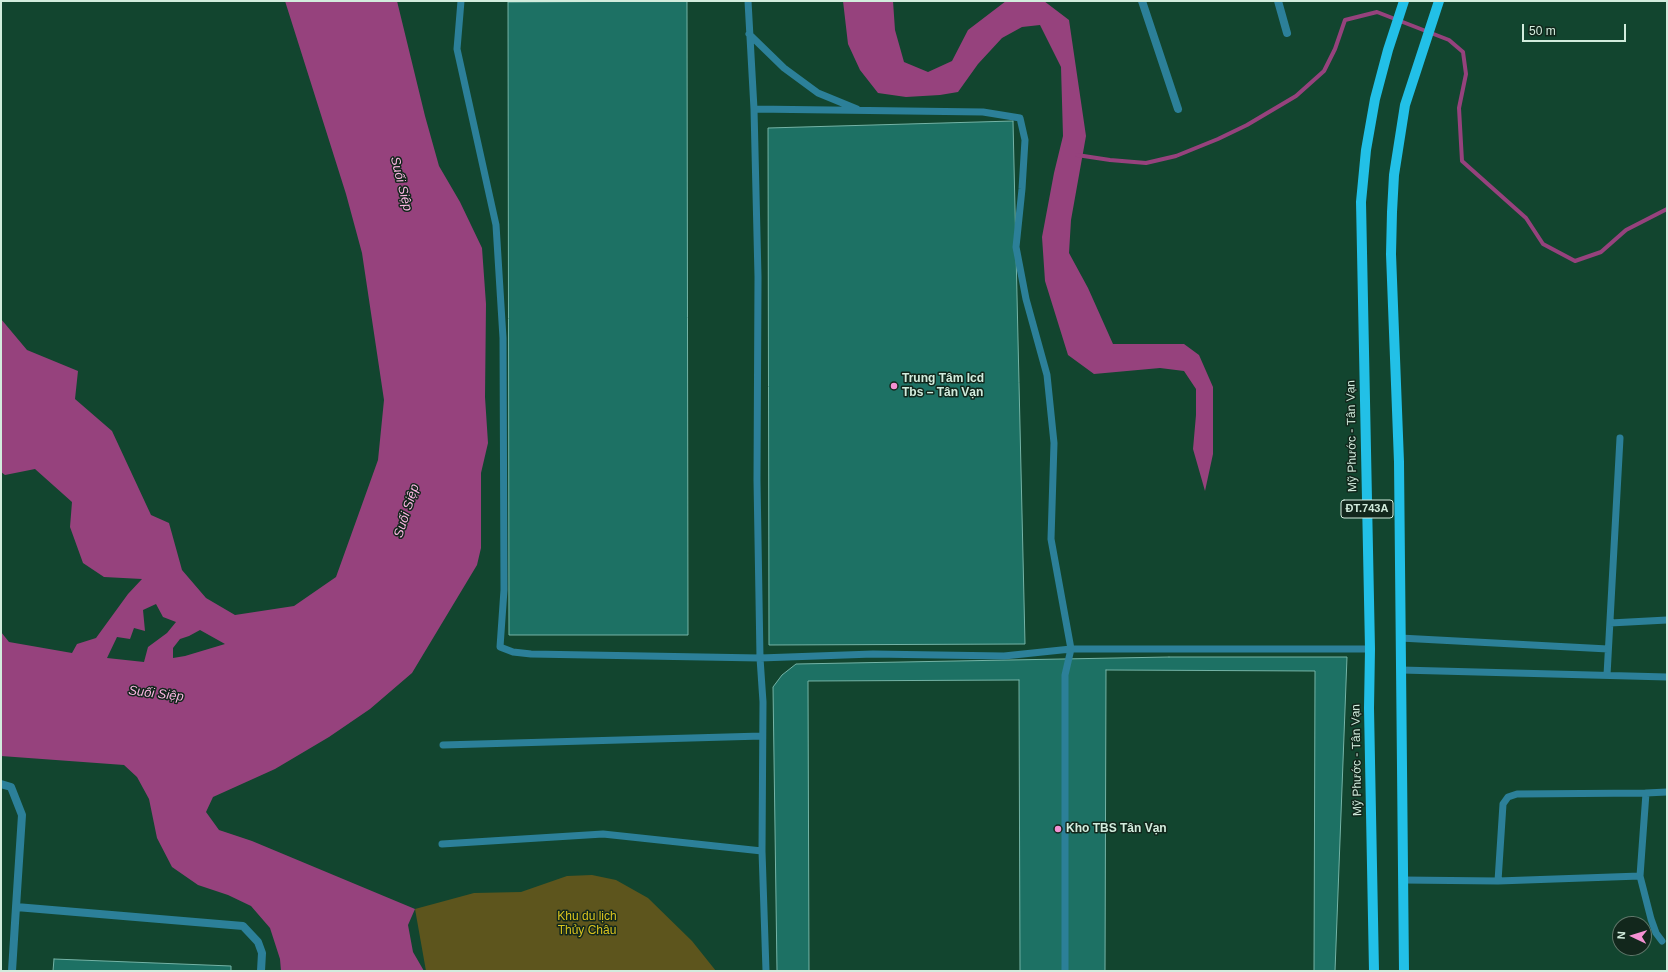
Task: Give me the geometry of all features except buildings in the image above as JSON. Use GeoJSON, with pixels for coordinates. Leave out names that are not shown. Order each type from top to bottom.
{"type":"FeatureCollection","features":[{"type":"Feature","properties":{"kind":"main road","name":"Mỹ Phước - Tân Vạn"},"geometry":{"type":"LineString","coordinates":[[1374,971],[1369,716],[1370,649],[1361,202],[1366,150],[1375,98],[1388,50],[1404,1]]}},
{"type":"Feature","properties":{"kind":"main road","name":"ĐT.743A"},"geometry":{"type":"LineString","coordinates":[[1404,971],[1399,462],[1392,262],[1392,212],[1394,175],[1405,104],[1439,1]]}},
{"type":"Feature","properties":{"kind":"street"},"geometry":{"type":"LineString","coordinates":[[1142,1],[1178,109]]}},
{"type":"Feature","properties":{"kind":"street"},"geometry":{"type":"LineString","coordinates":[[1278,1],[1287,33]]}},
{"type":"Feature","properties":{"kind":"street"},"geometry":{"type":"LineString","coordinates":[[1,784],[11,787],[22,816],[12,971]]}},
{"type":"Feature","properties":{"kind":"street"},"geometry":{"type":"LineString","coordinates":[[16,907],[243,926],[258,942],[262,953],[261,971]]}},
{"type":"Feature","properties":{"kind":"lane"},"geometry":{"type":"LineString","coordinates":[[461,1],[457,49],[496,225],[503,338],[504,590],[500,647],[513,652],[531,654],[760,658],[873,654],[1004,656],[1071,650],[1370,649]]}},
{"type":"Feature","properties":{"kind":"lane"},"geometry":{"type":"LineString","coordinates":[[748,1],[754,109],[758,277],[757,480],[760,658],[763,702],[762,851],[766,971]]}},
{"type":"Feature","properties":{"kind":"lane"},"geometry":{"type":"LineString","coordinates":[[749,34],[784,68],[818,92],[861,110]]}},
{"type":"Feature","properties":{"kind":"lane"},"geometry":{"type":"LineString","coordinates":[[754,109],[983,112],[1020,118],[1025,140],[1016,247],[1026,299],[1047,375],[1054,443],[1052,539],[1071,650],[1065,675],[1065,971]]}},
{"type":"Feature","properties":{"kind":"lane"},"geometry":{"type":"LineString","coordinates":[[1607,675],[1620,438]]}},
{"type":"Feature","properties":{"kind":"lane"},"geometry":{"type":"LineString","coordinates":[[1610,623],[1667,620]]}},
{"type":"Feature","properties":{"kind":"lane"},"geometry":{"type":"LineString","coordinates":[[1400,638],[1608,649]]}},
{"type":"Feature","properties":{"kind":"lane"},"geometry":{"type":"LineString","coordinates":[[1401,670],[1667,677]]}},
{"type":"Feature","properties":{"kind":"lane"},"geometry":{"type":"LineString","coordinates":[[442,745],[762,736]]}},
{"type":"Feature","properties":{"kind":"lane"},"geometry":{"type":"LineString","coordinates":[[1498,881],[1503,804],[1508,797],[1517,794],[1667,792]]}},
{"type":"Feature","properties":{"kind":"lane"},"geometry":{"type":"LineString","coordinates":[[1646,793],[1640,876],[1651,919],[1656,932],[1662,941]]}},
{"type":"Feature","properties":{"kind":"lane"},"geometry":{"type":"LineString","coordinates":[[442,844],[603,834],[762,851]]}},
{"type":"Feature","properties":{"kind":"lane"},"geometry":{"type":"LineString","coordinates":[[1403,880],[1498,881],[1640,876]]}},
{"type":"Feature","properties":{"kind":"green space","name":"Khu du lịch Thủy Châu"},"geometry":{"type":"Polygon","coordinates":[[[592,875],[616,880],[648,898],[692,941],[716,971],[426,971],[415,909],[474,893],[521,892],[567,876],[592,875]]]}},
{"type":"Feature","properties":{"kind":"water","name":"Suối Siệp"},"geometry":{"type":"Polygon","coordinates":[[[285,1],[397,1],[425,116],[439,166],[460,202],[482,248],[486,304],[485,397],[488,443],[481,473],[481,548],[477,565],[412,673],[370,709],[329,737],[275,769],[213,797],[206,812],[219,830],[252,841],[415,909],[408,925],[413,952],[424,971],[281,971],[280,959],[270,928],[251,906],[228,895],[198,885],[172,867],[157,838],[149,799],[137,777],[124,765],[1,756],[1,632],[9,642],[72,653],[77,644],[96,638],[128,594],[142,579],[104,577],[83,563],[70,527],[72,502],[35,469],[5,475],[1,472],[1,319],[27,350],[78,371],[75,399],[112,431],[151,515],[169,523],[182,570],[206,598],[235,615],[294,606],[336,577],[378,460],[384,400],[362,253],[346,194],[285,1]],[[156,604],[143,610],[145,631],[134,628],[130,639],[117,637],[107,658],[144,662],[148,647],[167,633],[176,622],[163,617],[156,604]],[[200,630],[180,639],[173,648],[173,658],[225,644],[200,630]]]}},
{"type":"Feature","properties":{"kind":"water"},"geometry":{"type":"Polygon","coordinates":[[[843,1],[893,1],[895,30],[904,62],[928,72],[952,61],[968,30],[1006,1],[1044,1],[1069,20],[1086,136],[1071,220],[1069,253],[1088,288],[1113,344],[1184,344],[1199,355],[1213,387],[1213,454],[1205,491],[1193,449],[1196,415],[1196,389],[1184,371],[1160,368],[1094,374],[1068,355],[1045,281],[1042,237],[1054,173],[1063,136],[1061,67],[1040,25],[1022,27],[1002,38],[978,64],[958,92],[940,95],[906,97],[878,93],[860,70],[848,44],[843,1]]]}},
{"type":"Feature","properties":{"kind":"waterway"},"geometry":{"type":"LineString","coordinates":[[1077,155],[1146,163],[1176,156],[1218,139],[1247,125],[1296,96],[1324,71],[1335,49],[1345,20],[1377,12],[1449,40],[1463,52],[1466,74],[1459,108],[1462,161],[1526,218],[1543,244],[1575,261],[1601,252],[1626,230],[1667,209]]}},
{"type":"Feature","properties":{"kind":"place","name":"Trung Tâm Icd Tbs – Tân Vạn"},"geometry":{"type":"Point","coordinates":[894,386]}},
{"type":"Feature","properties":{"kind":"place","name":"Kho TBS Tân Vạn"},"geometry":{"type":"Point","coordinates":[1058,829]}}]}
